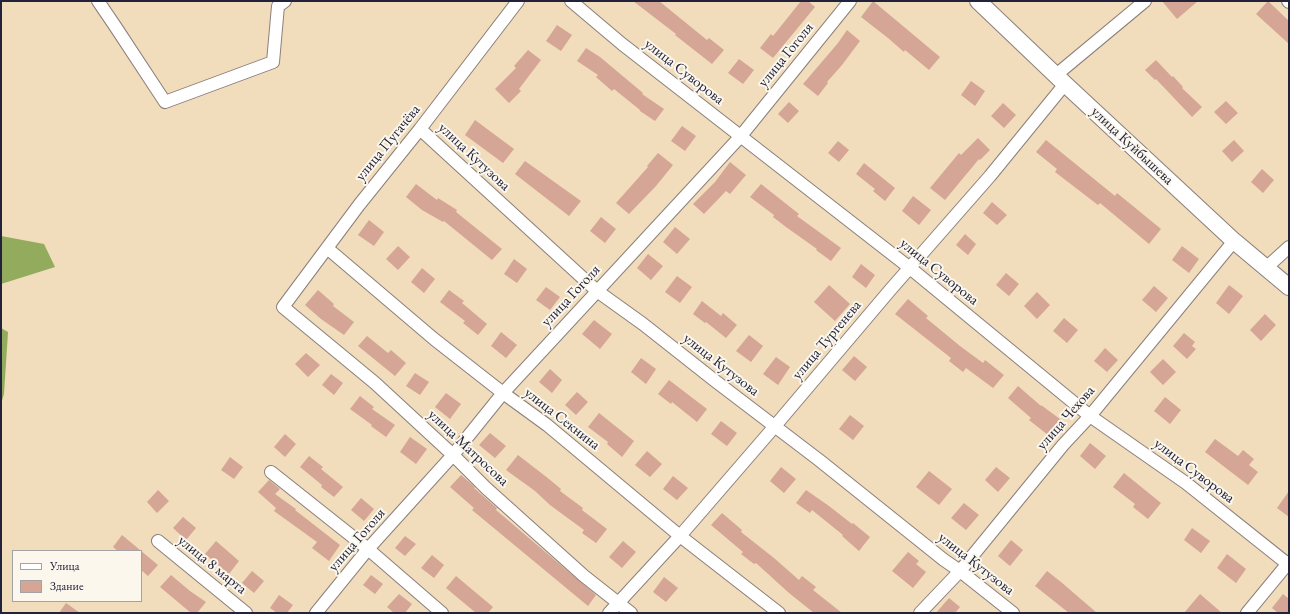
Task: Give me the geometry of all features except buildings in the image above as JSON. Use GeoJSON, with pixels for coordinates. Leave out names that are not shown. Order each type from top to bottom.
{"type":"FeatureCollection","features":[{"type":"Feature","properties":{"kind":"main road","name":"улица Куйбышева"},"geometry":{"type":"LineString","coordinates":[[978,1],[1234,241],[1267,267],[1289,287]]}},
{"type":"Feature","properties":{"kind":"street"},"geometry":{"type":"LineString","coordinates":[[98,1],[165,102],[273,62],[278,6],[285,1]]}},
{"type":"Feature","properties":{"kind":"street","name":"улица Пугачёва"},"geometry":{"type":"LineString","coordinates":[[283,307],[359,205],[420,129],[518,1]]}},
{"type":"Feature","properties":{"kind":"street","name":"улица Суворова"},"geometry":{"type":"LineString","coordinates":[[571,1],[622,44],[910,268],[1090,416],[1186,483],[1288,564]]}},
{"type":"Feature","properties":{"kind":"street","name":"улица Гоголя"},"geometry":{"type":"LineString","coordinates":[[316,613],[368,550],[453,455],[503,393],[740,136],[850,1]]}},
{"type":"Feature","properties":{"kind":"street","name":"улица Тургенева"},"geometry":{"type":"LineString","coordinates":[[608,613],[680,536],[990,176],[1060,79],[1145,1]]}},
{"type":"Feature","properties":{"kind":"street","name":"улица Кутузова"},"geometry":{"type":"LineString","coordinates":[[420,129],[597,292],[643,324],[819,460],[944,560],[960,570],[1013,613]]}},
{"type":"Feature","properties":{"kind":"street","name":"улица Чехова"},"geometry":{"type":"LineString","coordinates":[[920,613],[960,570],[1063,445],[1090,416],[1234,241]]}},
{"type":"Feature","properties":{"kind":"street"},"geometry":{"type":"LineString","coordinates":[[1267,267],[1289,247]]}},
{"type":"Feature","properties":{"kind":"street","name":"улица Секнина"},"geometry":{"type":"LineString","coordinates":[[327,248],[434,339],[547,425],[680,536],[779,613]]}},
{"type":"Feature","properties":{"kind":"street","name":"улица Матросова"},"geometry":{"type":"LineString","coordinates":[[283,307],[375,384],[453,455],[486,488],[584,576],[631,613]]}},
{"type":"Feature","properties":{"kind":"street"},"geometry":{"type":"LineString","coordinates":[[271,472],[368,550],[442,613]]}},
{"type":"Feature","properties":{"kind":"street","name":"улица 8 марта"},"geometry":{"type":"LineString","coordinates":[[158,542],[246,613]]}},
{"type":"Feature","properties":{"kind":"street"},"geometry":{"type":"LineString","coordinates":[[1248,613],[1288,564]]}},
{"type":"Feature","properties":{"kind":"green space"},"geometry":{"type":"Polygon","coordinates":[[[1,236],[44,244],[55,267],[1,284],[1,236]]]}},
{"type":"Feature","properties":{"kind":"green space"},"geometry":{"type":"Polygon","coordinates":[[[1,328],[8,332],[4,394],[1,404],[1,328]]]}}]}
